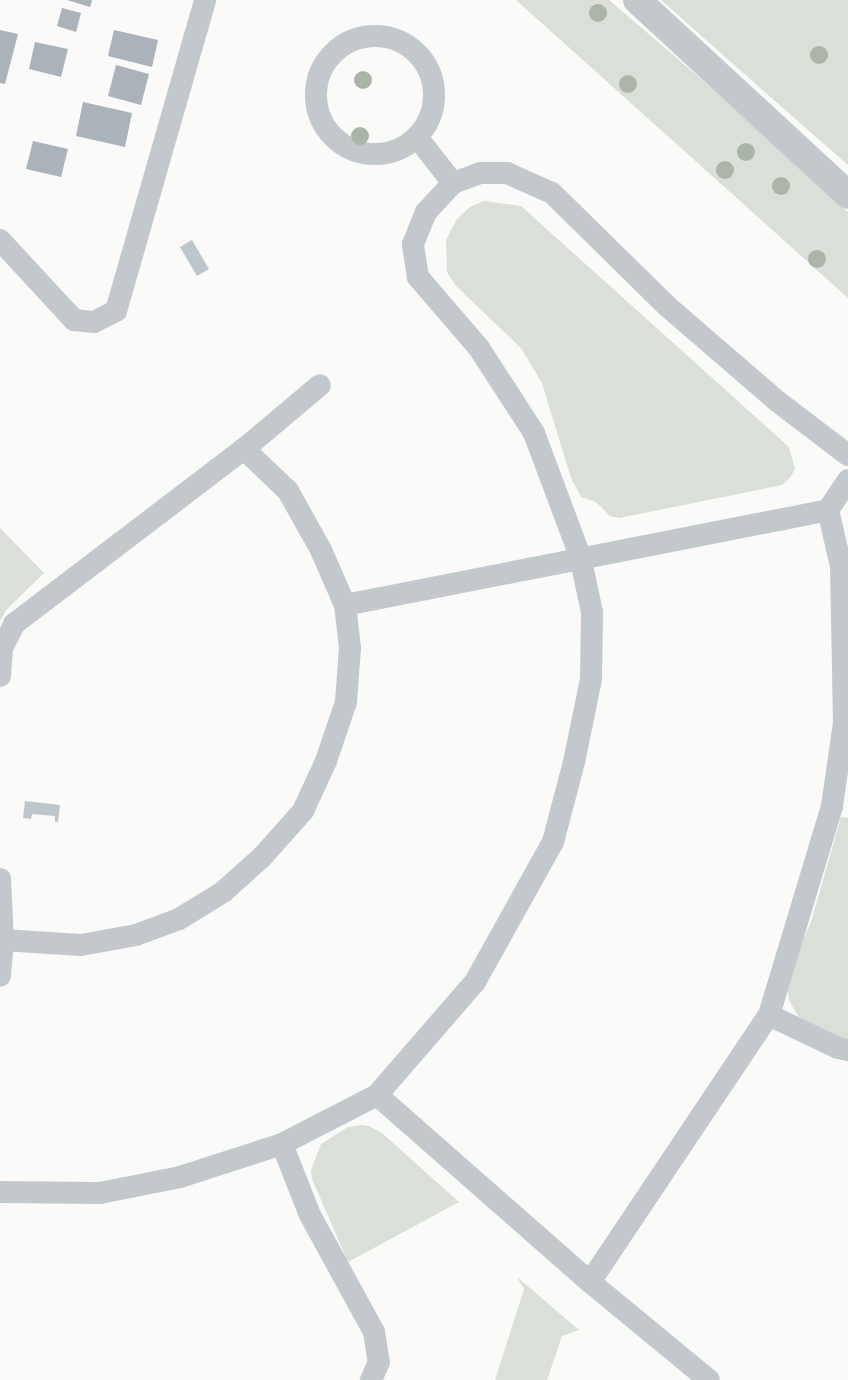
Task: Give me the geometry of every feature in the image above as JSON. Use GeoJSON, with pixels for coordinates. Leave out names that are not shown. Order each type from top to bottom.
{"type":"FeatureCollection","features":[{"type":"Feature","properties":{"kind":"street"},"geometry":{"type":"LineString","coordinates":[[0,240],[74,320],[94,322],[116,311],[205,0]]}},
{"type":"Feature","properties":{"kind":"street"},"geometry":{"type":"LineString","coordinates":[[637,0],[848,195]]}},
{"type":"Feature","properties":{"kind":"street"},"geometry":{"type":"LineString","coordinates":[[370,35],[391,37],[409,46],[424,60],[433,79],[434,99],[429,120],[417,137],[402,148],[384,153],[366,154],[348,148],[333,137],[322,122],[316,104],[316,85],[322,67],[333,52],[350,40],[370,35]]}},
{"type":"Feature","properties":{"kind":"street"},"geometry":{"type":"LineString","coordinates":[[417,137],[453,183]]}},
{"type":"Feature","properties":{"kind":"street"},"geometry":{"type":"LineString","coordinates":[[0,1192],[100,1193],[180,1177],[282,1144],[377,1095],[475,982],[553,842],[574,762],[591,679],[592,612],[580,556],[534,433],[479,348],[418,277],[413,244],[426,212],[453,183],[481,173],[507,173],[552,193],[667,306],[777,401],[848,455]]}},
{"type":"Feature","properties":{"kind":"street"},"geometry":{"type":"LineString","coordinates":[[0,676],[2,648],[14,624],[244,448],[320,385]]}},
{"type":"Feature","properties":{"kind":"street"},"geometry":{"type":"LineString","coordinates":[[3,940],[81,945],[136,935],[179,919],[223,892],[262,857],[303,811],[326,761],[346,702],[350,648],[345,605],[321,550],[288,491],[244,448]]}},
{"type":"Feature","properties":{"kind":"street"},"geometry":{"type":"LineString","coordinates":[[345,605],[580,556],[828,510],[848,480]]}},
{"type":"Feature","properties":{"kind":"street"},"geometry":{"type":"LineString","coordinates":[[590,1282],[770,1015],[832,806],[844,723],[841,566],[828,510]]}},
{"type":"Feature","properties":{"kind":"street"},"geometry":{"type":"LineString","coordinates":[[0,879],[3,940],[0,976]]}},
{"type":"Feature","properties":{"kind":"street"},"geometry":{"type":"LineString","coordinates":[[770,1015],[838,1048],[848,1050]]}},
{"type":"Feature","properties":{"kind":"street"},"geometry":{"type":"LineString","coordinates":[[377,1095],[590,1282],[709,1380]]}},
{"type":"Feature","properties":{"kind":"street"},"geometry":{"type":"LineString","coordinates":[[282,1144],[310,1215],[374,1332],[379,1362],[370,1380]]}},
{"type":"Feature","properties":{"kind":"shaded area"},"geometry":{"type":"Polygon","coordinates":[[[516,0],[609,0],[755,125],[848,212],[848,298],[516,0]]]}},
{"type":"Feature","properties":{"kind":"shaded area"},"geometry":{"type":"Polygon","coordinates":[[[661,0],[848,0],[848,165],[732,63],[661,0]]]}},
{"type":"Feature","properties":{"kind":"shaded area"},"geometry":{"type":"Polygon","coordinates":[[[484,201],[521,206],[789,447],[795,469],[790,478],[782,485],[619,518],[610,516],[596,502],[581,497],[571,478],[542,383],[521,348],[455,285],[447,272],[446,240],[457,219],[470,207],[484,201]]]}},
{"type":"Feature","properties":{"kind":"shaded area"},"geometry":{"type":"Polygon","coordinates":[[[192,240],[209,269],[197,276],[180,247],[192,240]]]}},
{"type":"Feature","properties":{"kind":"shaded area"},"geometry":{"type":"Polygon","coordinates":[[[0,528],[44,573],[7,609],[0,621],[0,528]]]}},
{"type":"Feature","properties":{"kind":"shaded area"},"geometry":{"type":"Polygon","coordinates":[[[25,801],[60,805],[58,822],[55,822],[55,816],[32,814],[31,819],[23,818],[25,801]]]}},
{"type":"Feature","properties":{"kind":"shaded area"},"geometry":{"type":"Polygon","coordinates":[[[841,817],[848,818],[848,1040],[814,1028],[798,1016],[789,1000],[787,985],[790,971],[812,919],[841,817]]]}},
{"type":"Feature","properties":{"kind":"shaded area"},"geometry":{"type":"Polygon","coordinates":[[[369,1126],[383,1134],[459,1202],[348,1262],[312,1179],[311,1170],[321,1144],[348,1127],[369,1126]]]}},
{"type":"Feature","properties":{"kind":"shaded area"},"geometry":{"type":"Polygon","coordinates":[[[517,1277],[579,1330],[562,1336],[547,1380],[495,1380],[524,1289],[517,1277]]]}},
{"type":"Feature","properties":{"kind":"building"},"geometry":{"type":"Polygon","coordinates":[[[67,0],[92,0],[90,7],[67,0]]]}},
{"type":"Feature","properties":{"kind":"building"},"geometry":{"type":"Polygon","coordinates":[[[62,8],[81,13],[76,32],[57,26],[62,8]]]}},
{"type":"Feature","properties":{"kind":"building"},"geometry":{"type":"Polygon","coordinates":[[[0,30],[18,34],[5,84],[0,83],[0,30]]]}},
{"type":"Feature","properties":{"kind":"building"},"geometry":{"type":"Polygon","coordinates":[[[114,30],[158,40],[152,67],[108,56],[114,30]]]}},
{"type":"Feature","properties":{"kind":"building"},"geometry":{"type":"Polygon","coordinates":[[[35,42],[68,49],[61,77],[29,69],[35,42]]]}},
{"type":"Feature","properties":{"kind":"building"},"geometry":{"type":"Polygon","coordinates":[[[116,65],[149,74],[141,105],[108,96],[116,65]]]}},
{"type":"Feature","properties":{"kind":"building"},"geometry":{"type":"Polygon","coordinates":[[[83,102],[132,113],[125,147],[76,136],[83,102]]]}},
{"type":"Feature","properties":{"kind":"building"},"geometry":{"type":"Polygon","coordinates":[[[33,141],[68,149],[61,177],[26,169],[33,141]]]}}]}
